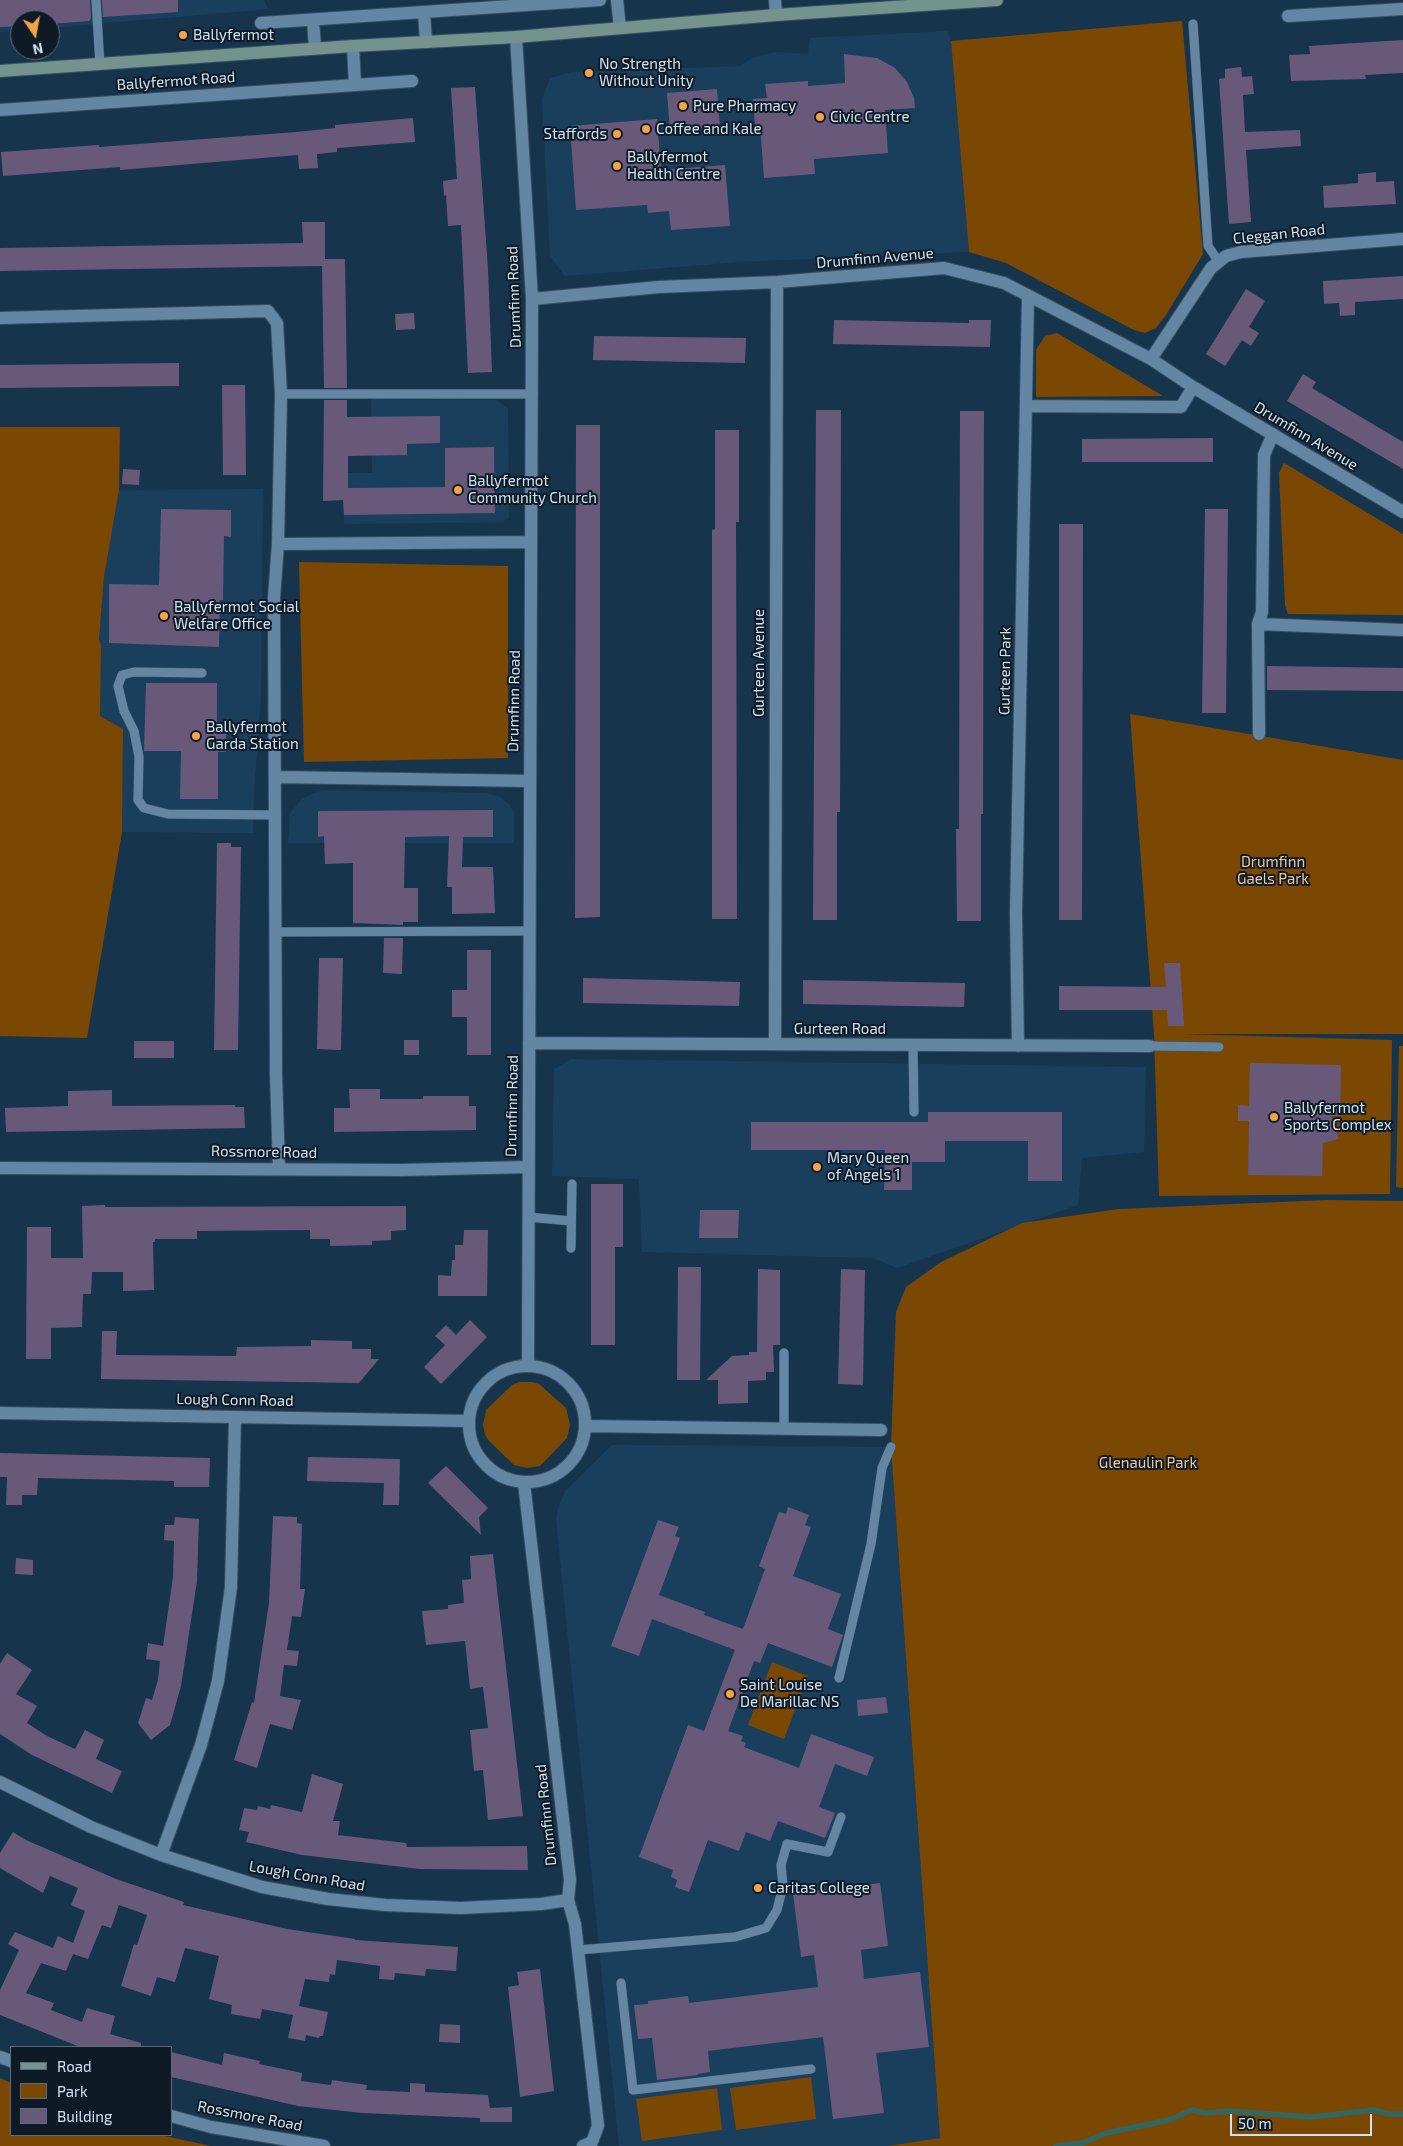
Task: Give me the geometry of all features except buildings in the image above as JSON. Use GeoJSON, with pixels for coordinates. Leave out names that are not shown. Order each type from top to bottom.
{"type":"FeatureCollection","features":[{"type":"Feature","properties":{"kind":"main road","name":"Ballyfermot Road"},"geometry":{"type":"LineString","coordinates":[[0,71],[315,48],[516,37],[776,15],[869,4],[997,0]]}},
{"type":"Feature","properties":{"kind":"street"},"geometry":{"type":"LineString","coordinates":[[261,23],[600,0]]}},
{"type":"Feature","properties":{"kind":"street"},"geometry":{"type":"LineString","coordinates":[[617,0],[620,28]]}},
{"type":"Feature","properties":{"kind":"street"},"geometry":{"type":"LineString","coordinates":[[775,0],[776,15]]}},
{"type":"Feature","properties":{"kind":"street"},"geometry":{"type":"LineString","coordinates":[[1288,16],[1358,6],[1403,8]]}},
{"type":"Feature","properties":{"kind":"street"},"geometry":{"type":"LineString","coordinates":[[424,12],[426,42]]}},
{"type":"Feature","properties":{"kind":"street"},"geometry":{"type":"LineString","coordinates":[[312,20],[315,48]]}},
{"type":"Feature","properties":{"kind":"street","name":"Drumfinn Road"},"geometry":{"type":"LineString","coordinates":[[516,37],[532,299],[533,394],[528,1366]]}},
{"type":"Feature","properties":{"kind":"street"},"geometry":{"type":"LineString","coordinates":[[353,46],[355,85]]}},
{"type":"Feature","properties":{"kind":"street","name":"Ballyfermot Road"},"geometry":{"type":"LineString","coordinates":[[0,110],[412,81]]}},
{"type":"Feature","properties":{"kind":"street","name":"Cleggan Road"},"geometry":{"type":"LineString","coordinates":[[1151,359],[1211,268],[1226,256],[1241,252],[1403,239]]}},
{"type":"Feature","properties":{"kind":"street","name":"Drumfinn Avenue"},"geometry":{"type":"LineString","coordinates":[[532,299],[659,287],[777,282],[944,268],[1004,283],[1151,359],[1193,387],[1403,512]]}},
{"type":"Feature","properties":{"kind":"street","name":"Gurteen Avenue"},"geometry":{"type":"LineString","coordinates":[[775,1044],[777,282]]}},
{"type":"Feature","properties":{"kind":"street","name":"Gurteen Park"},"geometry":{"type":"LineString","coordinates":[[1018,1046],[1016,913],[1028,297]]}},
{"type":"Feature","properties":{"kind":"street"},"geometry":{"type":"LineString","coordinates":[[0,318],[268,311],[277,323],[281,394],[278,544],[274,598],[276,1074],[279,1169]]}},
{"type":"Feature","properties":{"kind":"street"},"geometry":{"type":"LineString","coordinates":[[1026,406],[1182,407],[1193,387]]}},
{"type":"Feature","properties":{"kind":"street"},"geometry":{"type":"LineString","coordinates":[[1259,734],[1258,624],[1262,612],[1264,455],[1273,434]]}},
{"type":"Feature","properties":{"kind":"street"},"geometry":{"type":"LineString","coordinates":[[278,544],[531,542]]}},
{"type":"Feature","properties":{"kind":"street"},"geometry":{"type":"LineString","coordinates":[[1258,624],[1403,630]]}},
{"type":"Feature","properties":{"kind":"street"},"geometry":{"type":"LineString","coordinates":[[276,777],[530,781]]}},
{"type":"Feature","properties":{"kind":"street","name":"Gurteen Road"},"geometry":{"type":"LineString","coordinates":[[529,1043],[1150,1046]]}},
{"type":"Feature","properties":{"kind":"street","name":"Rossmore Road"},"geometry":{"type":"LineString","coordinates":[[0,1168],[401,1170],[528,1167]]}},
{"type":"Feature","properties":{"kind":"street"},"geometry":{"type":"LineString","coordinates":[[528,1366],[546,1369],[562,1378],[575,1391],[583,1407],[585,1426],[582,1444],[573,1460],[560,1473],[543,1480],[524,1482],[506,1479],[490,1470],[478,1456],[470,1440],[468,1421],[472,1404],[481,1388],[487,1382],[510,1368],[528,1366]]}},
{"type":"Feature","properties":{"kind":"street","name":"Lough Conn Road"},"geometry":{"type":"LineString","coordinates":[[0,1413],[468,1421]]}},
{"type":"Feature","properties":{"kind":"street"},"geometry":{"type":"LineString","coordinates":[[161,1855],[201,1745],[218,1681],[231,1587],[235,1417]]}},
{"type":"Feature","properties":{"kind":"street"},"geometry":{"type":"LineString","coordinates":[[585,1426],[881,1430]]}},
{"type":"Feature","properties":{"kind":"street","name":"Drumfinn Road"},"geometry":{"type":"LineString","coordinates":[[524,1482],[570,1880],[568,1900],[575,1924],[598,2126],[587,2144]]}},
{"type":"Feature","properties":{"kind":"street","name":"Lough Conn Road"},"geometry":{"type":"LineString","coordinates":[[0,1782],[91,1827],[161,1855],[262,1887],[328,1899],[385,1905],[461,1908],[541,1904],[568,1900]]}},
{"type":"Feature","properties":{"kind":"street","name":"Rossmore Road"},"geometry":{"type":"LineString","coordinates":[[172,2116],[211,2127],[324,2146]]}},
{"type":"Feature","properties":{"kind":"lane"},"geometry":{"type":"LineString","coordinates":[[96,0],[100,64]]}},
{"type":"Feature","properties":{"kind":"lane"},"geometry":{"type":"LineString","coordinates":[[1193,24],[1208,246],[1219,262]]}},
{"type":"Feature","properties":{"kind":"lane"},"geometry":{"type":"LineString","coordinates":[[281,394],[533,394]]}},
{"type":"Feature","properties":{"kind":"lane"},"geometry":{"type":"LineString","coordinates":[[202,673],[134,672],[122,675],[118,686],[124,711],[134,731],[139,757],[138,800],[144,808],[168,814],[276,815]]}},
{"type":"Feature","properties":{"kind":"lane"},"geometry":{"type":"LineString","coordinates":[[276,932],[529,931]]}},
{"type":"Feature","properties":{"kind":"lane"},"geometry":{"type":"LineString","coordinates":[[913,1045],[914,1112]]}},
{"type":"Feature","properties":{"kind":"lane"},"geometry":{"type":"LineString","coordinates":[[1150,1046],[1219,1047]]}},
{"type":"Feature","properties":{"kind":"lane"},"geometry":{"type":"LineString","coordinates":[[571,1248],[572,1184]]}},
{"type":"Feature","properties":{"kind":"lane"},"geometry":{"type":"LineString","coordinates":[[528,1217],[571,1221]]}},
{"type":"Feature","properties":{"kind":"lane"},"geometry":{"type":"LineString","coordinates":[[784,1353],[784,1428]]}},
{"type":"Feature","properties":{"kind":"lane"},"geometry":{"type":"LineString","coordinates":[[839,1678],[870,1544],[882,1468],[891,1447]]}},
{"type":"Feature","properties":{"kind":"lane"},"geometry":{"type":"LineString","coordinates":[[578,1950],[735,1937],[766,1928],[777,1910],[783,1886],[781,1865],[787,1844],[828,1852],[841,1818]]}},
{"type":"Feature","properties":{"kind":"lane"},"geometry":{"type":"LineString","coordinates":[[621,1983],[633,2090],[811,2069]]}},
{"type":"Feature","properties":{"kind":"shaded area"},"geometry":{"type":"Polygon","coordinates":[[[0,0],[264,0],[268,9],[60,27],[60,10],[10,10],[10,31],[0,32],[0,0]]]}},
{"type":"Feature","properties":{"kind":"shaded area"},"geometry":{"type":"Polygon","coordinates":[[[947,31],[951,41],[969,252],[740,262],[565,276],[550,256],[542,99],[550,78],[572,72],[740,66],[752,58],[775,52],[808,54],[810,38],[947,31]]]}},
{"type":"Feature","properties":{"kind":"shaded area"},"geometry":{"type":"Polygon","coordinates":[[[371,399],[496,400],[508,409],[509,517],[503,522],[344,524],[343,473],[372,473],[371,399]]]}},
{"type":"Feature","properties":{"kind":"shaded area"},"geometry":{"type":"Polygon","coordinates":[[[263,489],[261,698],[254,789],[253,833],[122,832],[123,729],[100,716],[99,699],[101,646],[99,640],[104,577],[119,490],[263,489]]]}},
{"type":"Feature","properties":{"kind":"shaded area"},"geometry":{"type":"Polygon","coordinates":[[[322,790],[487,793],[500,797],[510,805],[514,813],[514,843],[288,843],[290,813],[303,798],[322,790]]]}},
{"type":"Feature","properties":{"kind":"shaded area","name":"Mary Queen of Angels 1"},"geometry":{"type":"Polygon","coordinates":[[[571,1059],[1146,1067],[1144,1152],[1082,1158],[1078,1205],[897,1268],[873,1258],[642,1252],[639,1179],[552,1176],[554,1069],[571,1059]]]}},
{"type":"Feature","properties":{"kind":"shaded area","name":"Caritas College"},"geometry":{"type":"Polygon","coordinates":[[[612,1445],[891,1447],[940,2138],[888,2146],[619,2146],[556,1519],[565,1491],[612,1445]]]}},
{"type":"Feature","properties":{"kind":"green space"},"geometry":{"type":"Polygon","coordinates":[[[1182,21],[1203,254],[1156,328],[1145,333],[1134,330],[1006,263],[969,252],[951,41],[1182,21]]]}},
{"type":"Feature","properties":{"kind":"green space"},"geometry":{"type":"Polygon","coordinates":[[[1057,333],[1163,396],[1036,397],[1036,350],[1045,336],[1057,333]]]}},
{"type":"Feature","properties":{"kind":"green space"},"geometry":{"type":"Polygon","coordinates":[[[0,427],[120,427],[119,490],[104,577],[99,640],[101,645],[100,716],[123,729],[122,832],[87,1038],[0,1036],[0,427]]]}},
{"type":"Feature","properties":{"kind":"green space"},"geometry":{"type":"Polygon","coordinates":[[[1284,463],[1403,534],[1403,615],[1288,614],[1285,605],[1279,473],[1284,463]]]}},
{"type":"Feature","properties":{"kind":"green space"},"geometry":{"type":"Polygon","coordinates":[[[299,562],[508,566],[508,758],[304,762],[299,562]]]}},
{"type":"Feature","properties":{"kind":"green space","name":"Drumfinn Gaels Park"},"geometry":{"type":"Polygon","coordinates":[[[1130,714],[1403,760],[1403,1034],[1182,1034],[1392,1040],[1390,1194],[1159,1196],[1154,1034],[1130,714]]]}},
{"type":"Feature","properties":{"kind":"green space"},"geometry":{"type":"Polygon","coordinates":[[[1399,1046],[1403,1046],[1403,1188],[1396,1187],[1399,1046]]]}},
{"type":"Feature","properties":{"kind":"green space","name":"Glenaulin Park"},"geometry":{"type":"Polygon","coordinates":[[[1326,1200],[1403,1201],[1403,2146],[888,2146],[940,2138],[891,1447],[896,1312],[906,1287],[941,1262],[1022,1223],[1119,1209],[1326,1200]]]}},
{"type":"Feature","properties":{"kind":"green space"},"geometry":{"type":"Polygon","coordinates":[[[519,1382],[539,1384],[566,1408],[570,1425],[567,1438],[540,1466],[527,1468],[514,1465],[488,1440],[485,1434],[483,1425],[486,1410],[512,1385],[519,1382]]]}},
{"type":"Feature","properties":{"kind":"green space"},"geometry":{"type":"Polygon","coordinates":[[[772,1662],[808,1676],[784,1739],[748,1725],[772,1662]]]}},
{"type":"Feature","properties":{"kind":"green space"},"geometry":{"type":"Polygon","coordinates":[[[811,2077],[816,2119],[736,2130],[730,2088],[811,2077]]]}},
{"type":"Feature","properties":{"kind":"green space"},"geometry":{"type":"Polygon","coordinates":[[[0,2078],[10,2083],[10,2136],[165,2136],[211,2146],[0,2146],[0,2078]]]}},
{"type":"Feature","properties":{"kind":"green space"},"geometry":{"type":"Polygon","coordinates":[[[717,2088],[722,2130],[642,2141],[636,2099],[717,2088]]]}},
{"type":"Feature","properties":{"kind":"waterway"},"geometry":{"type":"LineString","coordinates":[[1056,2146],[1083,2143],[1106,2133],[1169,2120],[1192,2110],[1205,2113],[1230,2111],[1311,2117],[1374,2110],[1389,2114],[1403,2114]]}},
{"type":"Feature","properties":{"kind":"place","name":"Ballyfermot"},"geometry":{"type":"Point","coordinates":[183,35]}},
{"type":"Feature","properties":{"kind":"place","name":"No Strength Without Unity"},"geometry":{"type":"Point","coordinates":[589,73]}},
{"type":"Feature","properties":{"kind":"place","name":"Pure Pharmacy"},"geometry":{"type":"Point","coordinates":[683,106]}},
{"type":"Feature","properties":{"kind":"place","name":"Civic Centre"},"geometry":{"type":"Point","coordinates":[820,117]}},
{"type":"Feature","properties":{"kind":"place","name":"Coffee and Kale"},"geometry":{"type":"Point","coordinates":[646,129]}},
{"type":"Feature","properties":{"kind":"place","name":"Staffords"},"geometry":{"type":"Point","coordinates":[617,134]}},
{"type":"Feature","properties":{"kind":"place","name":"Ballyfermot Health Centre"},"geometry":{"type":"Point","coordinates":[617,166]}},
{"type":"Feature","properties":{"kind":"place","name":"Ballyfermot Community Church"},"geometry":{"type":"Point","coordinates":[458,490]}},
{"type":"Feature","properties":{"kind":"place","name":"Ballyfermot Social Welfare Office"},"geometry":{"type":"Point","coordinates":[164,616]}},
{"type":"Feature","properties":{"kind":"place","name":"Ballyfermot Garda Station"},"geometry":{"type":"Point","coordinates":[196,736]}},
{"type":"Feature","properties":{"kind":"place","name":"Ballyfermot Sports Complex"},"geometry":{"type":"Point","coordinates":[1274,1117]}},
{"type":"Feature","properties":{"kind":"place","name":"Mary Queen of Angels 1"},"geometry":{"type":"Point","coordinates":[817,1167]}},
{"type":"Feature","properties":{"kind":"place","name":"Saint Louise De Marillac NS"},"geometry":{"type":"Point","coordinates":[730,1694]}},
{"type":"Feature","properties":{"kind":"place","name":"Caritas College"},"geometry":{"type":"Point","coordinates":[758,1888]}}]}
